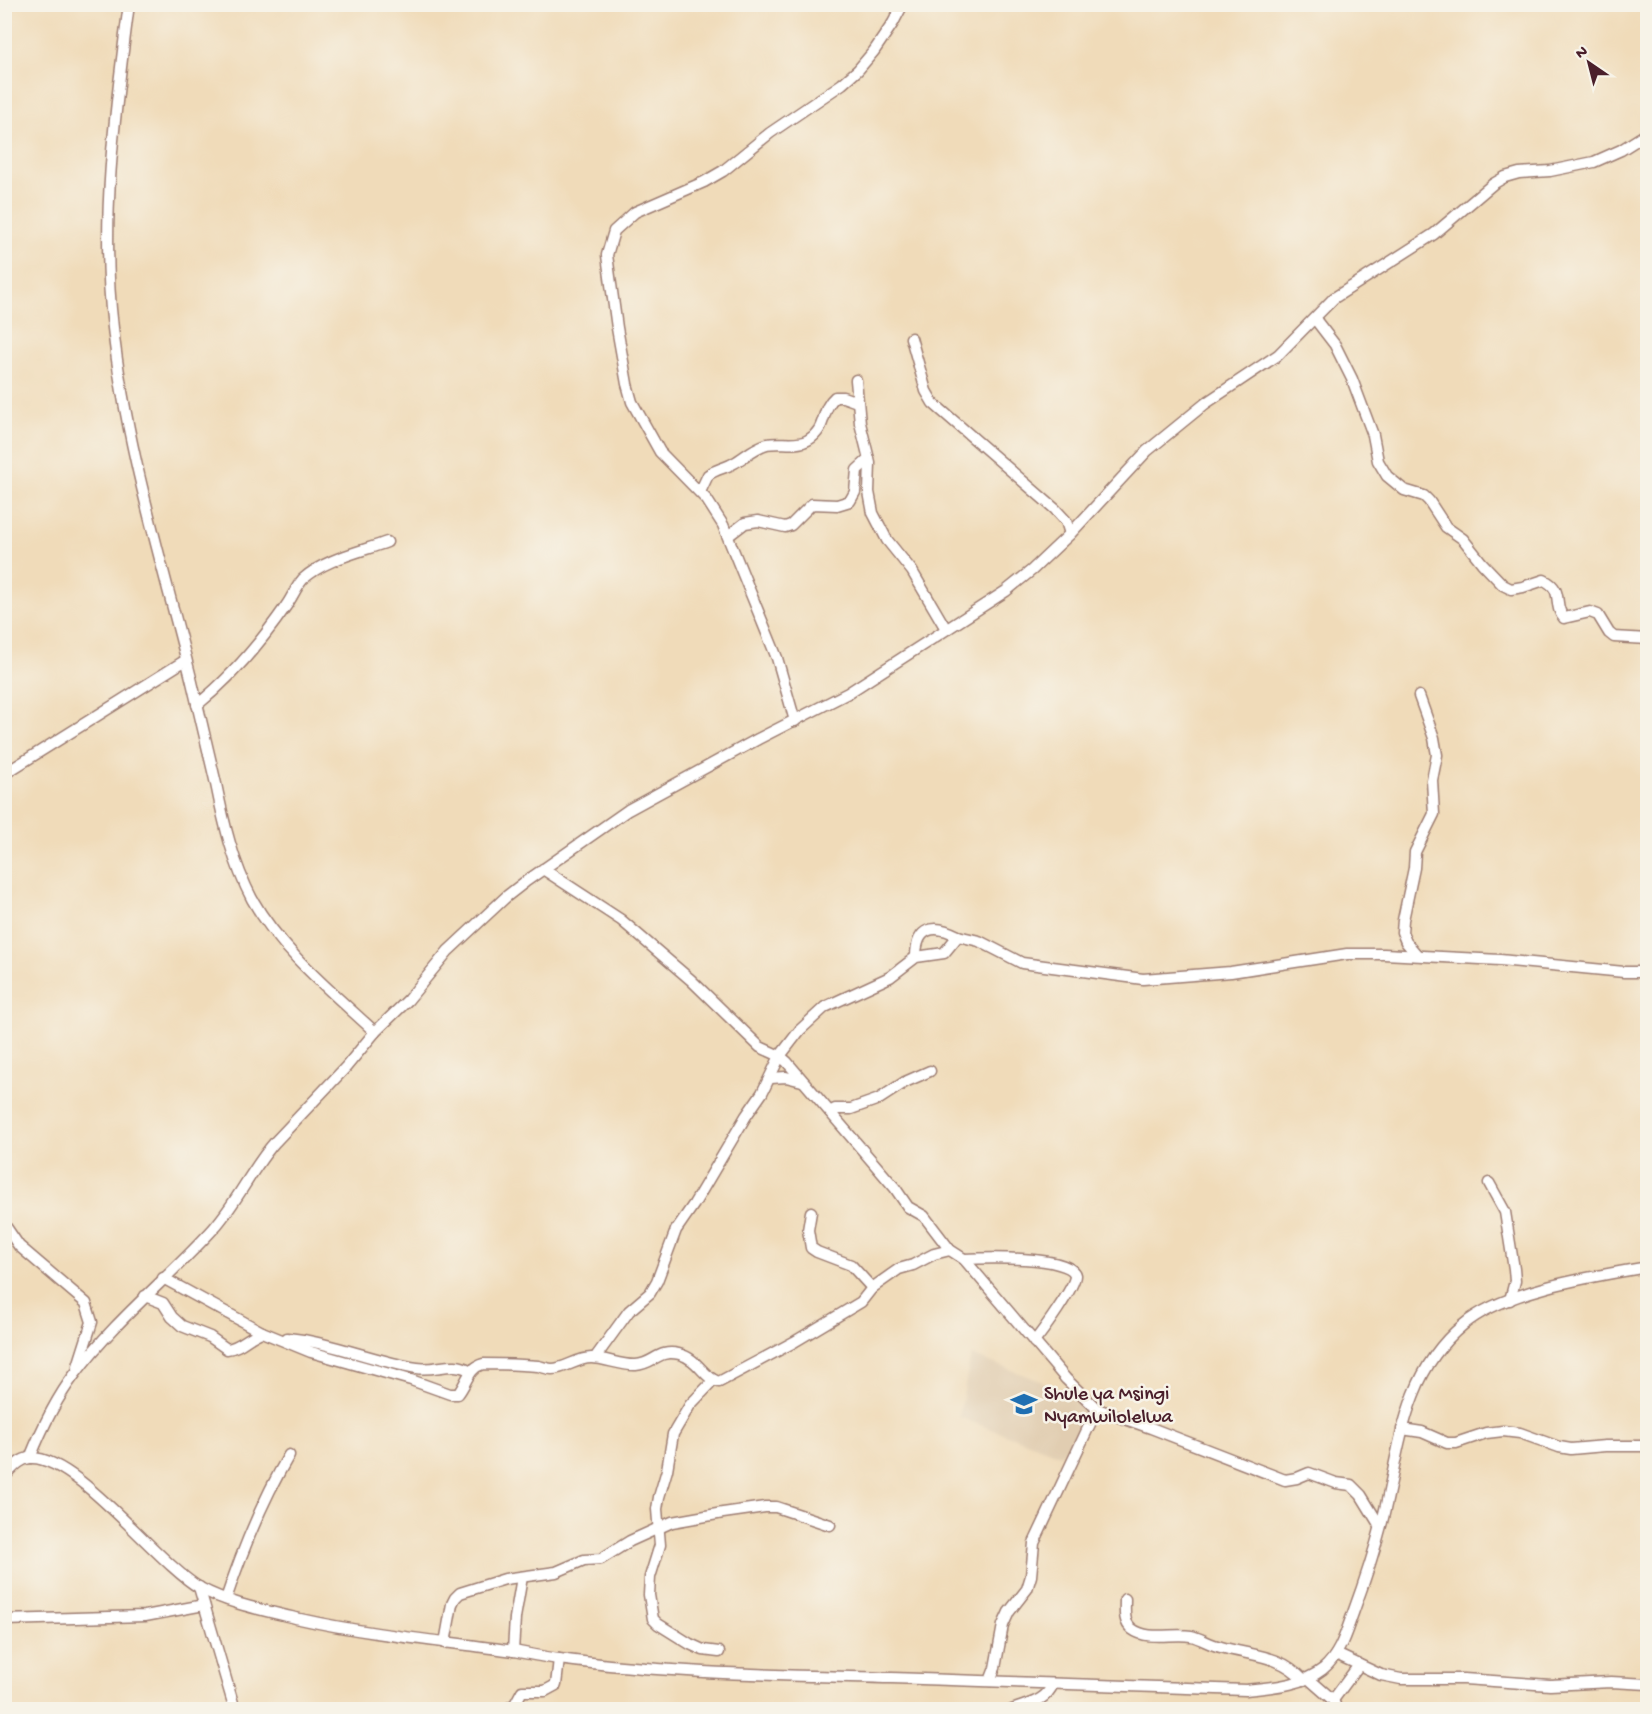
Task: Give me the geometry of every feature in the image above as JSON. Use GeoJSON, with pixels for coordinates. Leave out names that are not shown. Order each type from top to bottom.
{"type":"FeatureCollection","features":[{"type":"Feature","properties":{"kind":"street"},"geometry":{"type":"LineString","coordinates":[[129,4],[110,182],[108,227],[112,326],[129,430],[229,841],[238,869],[253,900],[272,928],[292,951],[375,1032]]}},
{"type":"Feature","properties":{"kind":"street"},"geometry":{"type":"LineString","coordinates":[[795,721],[777,658],[728,536],[707,500],[660,452],[632,402],[609,281],[607,255],[614,231],[635,212],[704,182],[723,171],[770,133],[842,84],[874,51],[903,4]]}},
{"type":"Feature","properties":{"kind":"street"},"geometry":{"type":"LineString","coordinates":[[4,1477],[15,1466],[30,1458],[50,1413],[76,1372],[145,1296],[215,1227],[244,1188],[264,1154],[346,1067],[375,1032],[408,1000],[448,951],[507,896],[647,798],[873,679],[1022,580],[1070,534],[1147,451],[1206,403],[1266,365],[1291,344],[1334,298],[1434,234],[1493,184],[1504,177],[1519,173],[1561,169],[1594,162],[1621,150],[1647,133]]}},
{"type":"Feature","properties":{"kind":"street"},"geometry":{"type":"LineString","coordinates":[[1315,319],[1335,345],[1352,379],[1373,435],[1378,461],[1387,476],[1404,490],[1424,496],[1446,527],[1463,539],[1503,585],[1511,589],[1544,580],[1557,591],[1559,610],[1564,618],[1590,612],[1598,615],[1614,637],[1647,639]]}},
{"type":"Feature","properties":{"kind":"street"},"geometry":{"type":"LineString","coordinates":[[911,338],[926,391],[933,403],[1055,508],[1066,521],[1070,534]]}},
{"type":"Feature","properties":{"kind":"street"},"geometry":{"type":"LineString","coordinates":[[856,380],[857,402],[869,459],[869,492],[873,513],[887,540],[912,571],[946,629]]}},
{"type":"Feature","properties":{"kind":"street"},"geometry":{"type":"LineString","coordinates":[[700,492],[708,475],[733,464],[760,446],[797,444],[810,439],[822,427],[826,406],[835,397],[857,402]]}},
{"type":"Feature","properties":{"kind":"street"},"geometry":{"type":"LineString","coordinates":[[728,536],[745,523],[758,521],[784,527],[796,522],[812,504],[837,505],[850,501],[855,492],[857,470],[869,459]]}},
{"type":"Feature","properties":{"kind":"street"},"geometry":{"type":"LineString","coordinates":[[197,705],[214,691],[256,646],[304,579],[329,563],[387,542]]}},
{"type":"Feature","properties":{"kind":"street"},"geometry":{"type":"LineString","coordinates":[[4,774],[186,660]]}},
{"type":"Feature","properties":{"kind":"street"},"geometry":{"type":"LineString","coordinates":[[1417,956],[1406,942],[1402,932],[1403,920],[1415,852],[1434,814],[1432,780],[1437,755],[1434,738],[1419,696]]}},
{"type":"Feature","properties":{"kind":"street"},"geometry":{"type":"LineString","coordinates":[[543,869],[621,920],[706,994],[760,1047],[780,1056],[896,1188],[904,1203],[927,1220],[950,1250],[964,1259],[1078,1393],[1098,1410],[1285,1480],[1309,1473],[1336,1483],[1351,1485],[1380,1526]]}},
{"type":"Feature","properties":{"kind":"street"},"geometry":{"type":"LineString","coordinates":[[916,957],[916,943],[919,938],[929,930],[943,929],[958,936],[979,941],[1022,963],[1143,979],[1231,972],[1347,954],[1500,960],[1624,972],[1647,972]]}},
{"type":"Feature","properties":{"kind":"street"},"geometry":{"type":"LineString","coordinates":[[595,1358],[630,1311],[650,1293],[657,1281],[676,1230],[771,1078],[780,1056],[800,1030],[825,1007],[890,977],[916,957],[944,953],[958,936]]}},
{"type":"Feature","properties":{"kind":"street"},"geometry":{"type":"LineString","coordinates":[[830,1112],[835,1109],[851,1109],[879,1099],[905,1082],[930,1071]]}},
{"type":"Feature","properties":{"kind":"street"},"geometry":{"type":"LineString","coordinates":[[771,1078],[786,1077],[802,1081]]}},
{"type":"Feature","properties":{"kind":"street"},"geometry":{"type":"LineString","coordinates":[[1489,1183],[1505,1212],[1515,1281],[1510,1300]]}},
{"type":"Feature","properties":{"kind":"street"},"geometry":{"type":"LineString","coordinates":[[811,1212],[808,1230],[811,1248],[851,1265],[872,1288]]}},
{"type":"Feature","properties":{"kind":"street"},"geometry":{"type":"LineString","coordinates":[[4,1224],[19,1246],[86,1304],[92,1322],[76,1372]]}},
{"type":"Feature","properties":{"kind":"street"},"geometry":{"type":"LineString","coordinates":[[163,1278],[262,1332],[310,1352],[411,1380],[450,1394],[458,1394],[471,1371],[483,1364],[557,1368],[577,1360],[595,1358],[638,1365],[648,1362],[661,1353],[678,1353],[699,1365],[708,1377],[719,1382],[726,1380],[861,1302],[872,1288],[899,1269],[913,1265],[934,1254],[950,1250]]}},
{"type":"Feature","properties":{"kind":"street"},"geometry":{"type":"LineString","coordinates":[[964,1259],[1016,1258],[1066,1266],[1073,1272],[1075,1279],[1072,1285],[1058,1305],[1052,1319],[1034,1342]]}},
{"type":"Feature","properties":{"kind":"street"},"geometry":{"type":"LineString","coordinates":[[30,1458],[48,1462],[79,1480],[158,1555],[199,1587],[226,1599],[300,1619],[371,1633],[559,1659],[705,1671],[1246,1690],[1294,1684],[1325,1667],[1336,1654],[1362,1588],[1380,1526],[1402,1429],[1414,1392],[1434,1353],[1463,1324],[1525,1293],[1647,1267]]}},
{"type":"Feature","properties":{"kind":"street"},"geometry":{"type":"LineString","coordinates":[[145,1296],[163,1303],[172,1317],[182,1326],[210,1337],[227,1349],[262,1332]]}},
{"type":"Feature","properties":{"kind":"street"},"geometry":{"type":"LineString","coordinates":[[277,1338],[317,1342],[417,1368],[431,1369],[462,1365],[471,1371]]}},
{"type":"Feature","properties":{"kind":"street"},"geometry":{"type":"LineString","coordinates":[[714,1380],[690,1405],[673,1434],[657,1509],[660,1545],[650,1577],[649,1595],[653,1619],[690,1644],[703,1650],[719,1652]]}},
{"type":"Feature","properties":{"kind":"street"},"geometry":{"type":"LineString","coordinates":[[990,1681],[995,1668],[1003,1625],[1029,1582],[1034,1543],[1098,1410]]}},
{"type":"Feature","properties":{"kind":"street"},"geometry":{"type":"LineString","coordinates":[[1402,1429],[1422,1432],[1447,1443],[1503,1431],[1520,1433],[1571,1449],[1647,1446]]}},
{"type":"Feature","properties":{"kind":"street"},"geometry":{"type":"LineString","coordinates":[[226,1599],[251,1529],[271,1485],[289,1455]]}},
{"type":"Feature","properties":{"kind":"street"},"geometry":{"type":"LineString","coordinates":[[445,1643],[452,1604],[460,1593],[505,1579],[556,1572],[584,1560],[601,1559],[672,1522],[765,1507],[789,1511],[830,1525]]}},
{"type":"Feature","properties":{"kind":"street"},"geometry":{"type":"LineString","coordinates":[[513,1651],[515,1618],[522,1577]]}},
{"type":"Feature","properties":{"kind":"street"},"geometry":{"type":"LineString","coordinates":[[199,1587],[235,1710]]}},
{"type":"Feature","properties":{"kind":"street"},"geometry":{"type":"LineString","coordinates":[[1125,1599],[1126,1621],[1130,1628],[1137,1632],[1156,1636],[1192,1636],[1226,1649],[1264,1656],[1289,1666],[1335,1705],[1359,1665]]}},
{"type":"Feature","properties":{"kind":"street"},"geometry":{"type":"LineString","coordinates":[[4,1620],[145,1616],[204,1605]]}},
{"type":"Feature","properties":{"kind":"street"},"geometry":{"type":"LineString","coordinates":[[1336,1654],[1381,1675],[1401,1679],[1464,1679],[1550,1685],[1611,1682],[1647,1684]]}},
{"type":"Feature","properties":{"kind":"street"},"geometry":{"type":"LineString","coordinates":[[506,1710],[515,1704],[522,1690],[545,1691],[556,1685],[559,1659]]}},
{"type":"Feature","properties":{"kind":"street"},"geometry":{"type":"LineString","coordinates":[[1012,1710],[1044,1698],[1049,1694],[1053,1684]]}},
{"type":"Feature","properties":{"kind":"shaded area"},"geometry":{"type":"Polygon","coordinates":[[[971,1355],[1096,1402],[1061,1455],[959,1417],[971,1355]]]}},
{"type":"Feature","properties":{"kind":"place","name":"Shule ya Msingi Nyamwilolelwa"},"geometry":{"type":"Point","coordinates":[1024,1404]}}]}
